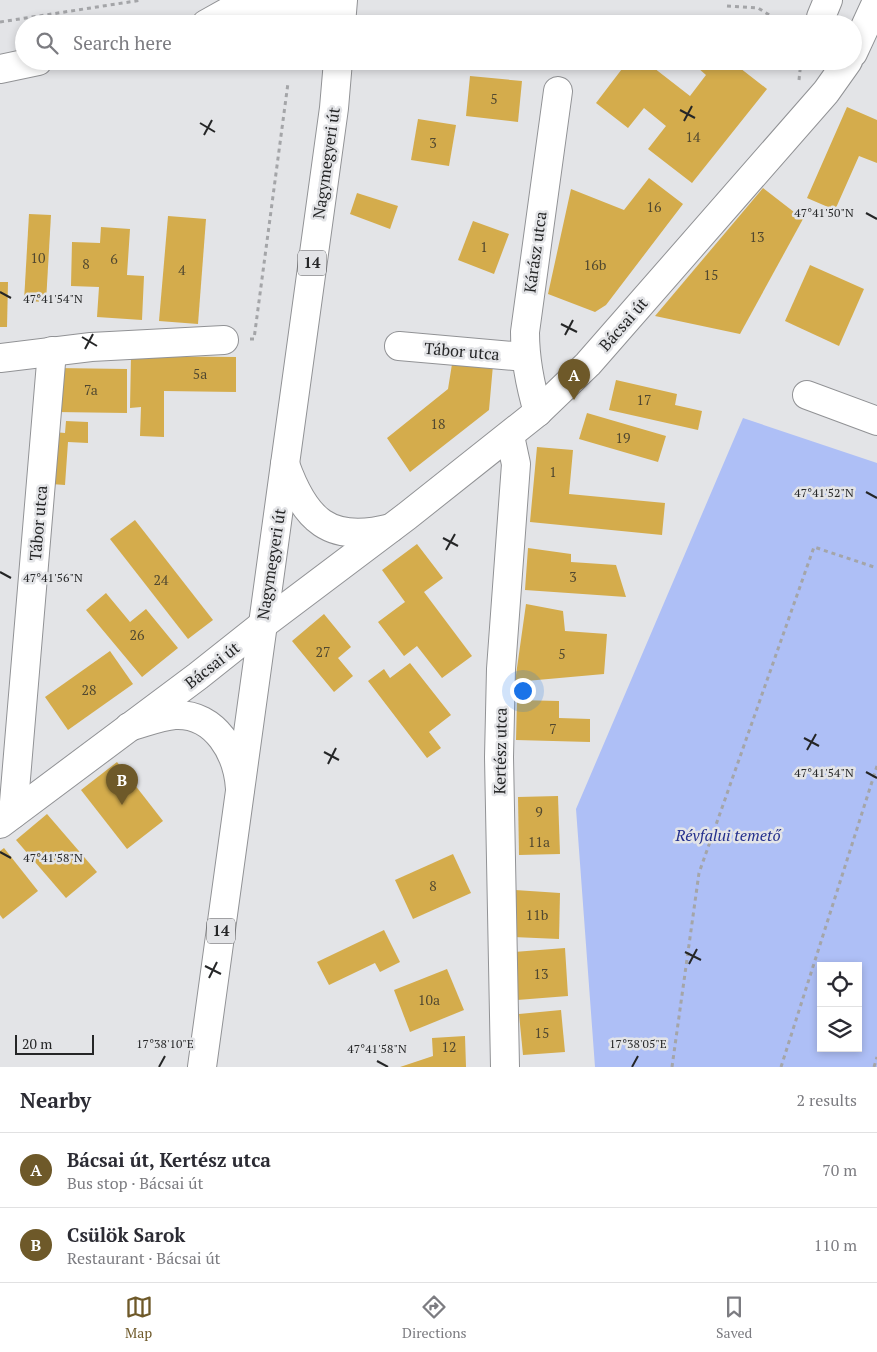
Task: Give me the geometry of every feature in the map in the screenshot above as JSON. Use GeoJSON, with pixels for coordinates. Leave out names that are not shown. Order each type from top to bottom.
{"type":"FeatureCollection","features":[{"type":"Feature","properties":{"kind":"street"},"geometry":{"type":"LineString","coordinates":[[222,15],[249,0]]}},
{"type":"Feature","properties":{"kind":"street"},"geometry":{"type":"LineString","coordinates":[[252,15],[296,5],[341,0],[341,15]]}},
{"type":"Feature","properties":{"kind":"street"},"geometry":{"type":"LineString","coordinates":[[862,33],[877,0]]}},
{"type":"Feature","properties":{"kind":"street"},"geometry":{"type":"LineString","coordinates":[[0,69],[15,66]]}},
{"type":"Feature","properties":{"kind":"street","name":"Nagymegyeri út"},"geometry":{"type":"LineString","coordinates":[[202,1067],[240,796],[261,626],[334,108],[337,70]]}},
{"type":"Feature","properties":{"kind":"street","name":"Bácsai út"},"geometry":{"type":"LineString","coordinates":[[807,114],[816,89],[820,70]]}},
{"type":"Feature","properties":{"kind":"street","name":"Bácsai út"},"geometry":{"type":"LineString","coordinates":[[7,819],[392,528],[538,412],[588,364],[807,114],[841,70]]}},
{"type":"Feature","properties":{"kind":"street","name":"Kárász utca"},"geometry":{"type":"LineString","coordinates":[[538,412],[525,357],[527,308],[558,91]]}},
{"type":"Feature","properties":{"kind":"street"},"geometry":{"type":"LineString","coordinates":[[0,358],[52,351],[224,340]]}},
{"type":"Feature","properties":{"kind":"street","name":"Tábor utca"},"geometry":{"type":"LineString","coordinates":[[399,346],[525,357]]}},
{"type":"Feature","properties":{"kind":"street","name":"Tábor utca"},"geometry":{"type":"LineString","coordinates":[[7,819],[52,351]]}},
{"type":"Feature","properties":{"kind":"street"},"geometry":{"type":"LineString","coordinates":[[807,395],[877,421]]}},
{"type":"Feature","properties":{"kind":"street","name":"Kertész utca"},"geometry":{"type":"LineString","coordinates":[[505,1067],[499,757],[501,669],[516,464],[510,436]]}},
{"type":"Feature","properties":{"kind":"street","name":"Bácsai út"},"geometry":{"type":"LineString","coordinates":[[285,464],[298,497],[308,511],[328,528],[351,534],[392,528]]}},
{"type":"Feature","properties":{"kind":"street","name":"Bácsai út"},"geometry":{"type":"LineString","coordinates":[[126,728],[173,715],[188,715],[203,721],[228,745],[236,760],[240,796]]}},
{"type":"Feature","properties":{"kind":"path"},"geometry":{"type":"LineString","coordinates":[[45,15],[142,0]]}},
{"type":"Feature","properties":{"kind":"path"},"geometry":{"type":"LineString","coordinates":[[727,6],[758,8],[769,15]]}},
{"type":"Feature","properties":{"kind":"path"},"geometry":{"type":"LineString","coordinates":[[0,22],[15,20]]}},
{"type":"Feature","properties":{"kind":"path"},"geometry":{"type":"LineString","coordinates":[[254,339],[288,83]]}},
{"type":"Feature","properties":{"kind":"path"},"geometry":{"type":"LineString","coordinates":[[672,1067],[699,873],[814,548],[877,568]]}},
{"type":"Feature","properties":{"kind":"path"},"geometry":{"type":"LineString","coordinates":[[781,1067],[877,766]]}},
{"type":"Feature","properties":{"kind":"path"},"geometry":{"type":"LineString","coordinates":[[874,1067],[877,1057]]}},
{"type":"Feature","properties":{"kind":"green space","name":"Révfalui temető"},"geometry":{"type":"Polygon","coordinates":[[[743,418],[877,463],[877,1067],[595,1067],[576,809],[743,418]]]}},
{"type":"Feature","properties":{"kind":"building"},"geometry":{"type":"Polygon","coordinates":[[[621,70],[657,70],[690,96],[706,75],[700,70],[743,70],[767,89],[692,183],[648,149],[666,126],[644,108],[628,128],[596,103],[621,70]]]}},
{"type":"Feature","properties":{"kind":"building"},"geometry":{"type":"Polygon","coordinates":[[[470,76],[522,81],[518,122],[466,116],[470,76]]]}},
{"type":"Feature","properties":{"kind":"building"},"geometry":{"type":"Polygon","coordinates":[[[847,107],[877,120],[877,163],[859,156],[835,210],[807,198],[847,107]]]}},
{"type":"Feature","properties":{"kind":"building"},"geometry":{"type":"Polygon","coordinates":[[[418,119],[456,125],[449,166],[411,160],[418,119]]]}},
{"type":"Feature","properties":{"kind":"building"},"geometry":{"type":"Polygon","coordinates":[[[649,178],[683,204],[606,305],[595,312],[548,294],[571,189],[624,210],[649,178]]]}},
{"type":"Feature","properties":{"kind":"building"},"geometry":{"type":"Polygon","coordinates":[[[763,188],[803,219],[740,334],[655,316],[763,188]]]}},
{"type":"Feature","properties":{"kind":"building"},"geometry":{"type":"Polygon","coordinates":[[[357,193],[398,206],[390,229],[350,214],[357,193]]]}},
{"type":"Feature","properties":{"kind":"building"},"geometry":{"type":"Polygon","coordinates":[[[29,214],[51,215],[46,302],[24,301],[29,214]]]}},
{"type":"Feature","properties":{"kind":"building"},"geometry":{"type":"Polygon","coordinates":[[[168,216],[206,219],[198,324],[159,321],[168,216]]]}},
{"type":"Feature","properties":{"kind":"building"},"geometry":{"type":"Polygon","coordinates":[[[473,221],[509,234],[494,274],[458,260],[473,221]]]}},
{"type":"Feature","properties":{"kind":"building"},"geometry":{"type":"Polygon","coordinates":[[[101,227],[130,229],[127,275],[144,276],[142,320],[97,317],[99,287],[71,286],[72,242],[100,243],[101,227]]]}},
{"type":"Feature","properties":{"kind":"building"},"geometry":{"type":"Polygon","coordinates":[[[810,265],[864,289],[839,346],[785,321],[810,265]]]}},
{"type":"Feature","properties":{"kind":"building"},"geometry":{"type":"Polygon","coordinates":[[[0,282],[8,282],[7,327],[0,327],[0,282]]]}},
{"type":"Feature","properties":{"kind":"building"},"geometry":{"type":"Polygon","coordinates":[[[131,356],[236,357],[236,392],[164,391],[164,437],[140,436],[141,407],[130,408],[131,356]]]}},
{"type":"Feature","properties":{"kind":"building"},"geometry":{"type":"Polygon","coordinates":[[[452,364],[493,365],[489,410],[410,472],[387,438],[448,389],[452,364]]]}},
{"type":"Feature","properties":{"kind":"building"},"geometry":{"type":"Polygon","coordinates":[[[56,368],[127,369],[127,413],[56,412],[56,368]]]}},
{"type":"Feature","properties":{"kind":"building"},"geometry":{"type":"Polygon","coordinates":[[[616,380],[677,394],[675,405],[702,411],[698,430],[609,410],[616,380]]]}},
{"type":"Feature","properties":{"kind":"building"},"geometry":{"type":"Polygon","coordinates":[[[587,413],[666,436],[658,462],[579,439],[587,413]]]}},
{"type":"Feature","properties":{"kind":"building"},"geometry":{"type":"Polygon","coordinates":[[[66,421],[88,422],[88,443],[68,442],[65,485],[51,484],[54,432],[65,433],[66,421]]]}},
{"type":"Feature","properties":{"kind":"building"},"geometry":{"type":"Polygon","coordinates":[[[537,447],[573,450],[569,494],[665,503],[662,535],[530,522],[537,447]]]}},
{"type":"Feature","properties":{"kind":"building"},"geometry":{"type":"Polygon","coordinates":[[[135,520],[213,620],[188,639],[110,539],[135,520]]]}},
{"type":"Feature","properties":{"kind":"building"},"geometry":{"type":"Polygon","coordinates":[[[417,544],[443,578],[424,592],[472,656],[442,678],[417,646],[404,656],[378,622],[405,602],[382,570],[417,544]]]}},
{"type":"Feature","properties":{"kind":"building"},"geometry":{"type":"Polygon","coordinates":[[[528,548],[571,554],[571,562],[616,565],[626,597],[525,590],[528,548]]]}},
{"type":"Feature","properties":{"kind":"building"},"geometry":{"type":"Polygon","coordinates":[[[106,593],[130,622],[146,609],[178,648],[142,677],[86,610],[106,593]]]}},
{"type":"Feature","properties":{"kind":"building"},"geometry":{"type":"Polygon","coordinates":[[[526,604],[563,611],[565,631],[607,634],[604,674],[515,682],[526,604]]]}},
{"type":"Feature","properties":{"kind":"building"},"geometry":{"type":"Polygon","coordinates":[[[324,614],[351,647],[338,658],[353,676],[334,692],[292,641],[324,614]]]}},
{"type":"Feature","properties":{"kind":"building"},"geometry":{"type":"Polygon","coordinates":[[[110,651],[133,684],[68,730],[45,697],[110,651]]]}},
{"type":"Feature","properties":{"kind":"building"},"geometry":{"type":"Polygon","coordinates":[[[410,663],[451,715],[429,732],[441,748],[427,758],[368,681],[384,669],[390,678],[410,663]]]}},
{"type":"Feature","properties":{"kind":"building"},"geometry":{"type":"Polygon","coordinates":[[[517,700],[559,701],[559,718],[590,719],[590,742],[516,740],[517,700]]]}},
{"type":"Feature","properties":{"kind":"building"},"geometry":{"type":"Polygon","coordinates":[[[117,762],[163,821],[127,849],[81,790],[117,762]]]}},
{"type":"Feature","properties":{"kind":"building"},"geometry":{"type":"Polygon","coordinates":[[[558,796],[560,854],[519,855],[518,797],[558,796]]]}},
{"type":"Feature","properties":{"kind":"building"},"geometry":{"type":"Polygon","coordinates":[[[47,814],[97,872],[66,898],[16,840],[47,814]]]}},
{"type":"Feature","properties":{"kind":"building"},"geometry":{"type":"Polygon","coordinates":[[[4,848],[38,891],[3,919],[0,915],[0,851],[4,848]]]}},
{"type":"Feature","properties":{"kind":"building"},"geometry":{"type":"Polygon","coordinates":[[[453,854],[471,893],[413,919],[395,880],[453,854]]]}},
{"type":"Feature","properties":{"kind":"building"},"geometry":{"type":"Polygon","coordinates":[[[515,890],[560,893],[559,939],[513,937],[515,890]]]}},
{"type":"Feature","properties":{"kind":"building"},"geometry":{"type":"Polygon","coordinates":[[[384,930],[400,962],[380,972],[375,963],[329,985],[317,962],[384,930]]]}},
{"type":"Feature","properties":{"kind":"building"},"geometry":{"type":"Polygon","coordinates":[[[565,948],[568,996],[517,1000],[514,952],[565,948]]]}},
{"type":"Feature","properties":{"kind":"building"},"geometry":{"type":"Polygon","coordinates":[[[447,969],[464,1010],[410,1032],[394,990],[447,969]]]}},
{"type":"Feature","properties":{"kind":"building"},"geometry":{"type":"Polygon","coordinates":[[[561,1010],[565,1052],[523,1055],[519,1014],[561,1010]]]}},
{"type":"Feature","properties":{"kind":"building"},"geometry":{"type":"Polygon","coordinates":[[[465,1036],[466,1067],[400,1067],[433,1056],[432,1038],[465,1036]]]}},
{"type":"Feature","properties":{"kind":"place","name":"Bácsai út, Kertész utca"},"geometry":{"type":"Point","coordinates":[574,400]}},
{"type":"Feature","properties":{"kind":"place","name":"Csülök Sarok"},"geometry":{"type":"Point","coordinates":[122,805]}}]}
